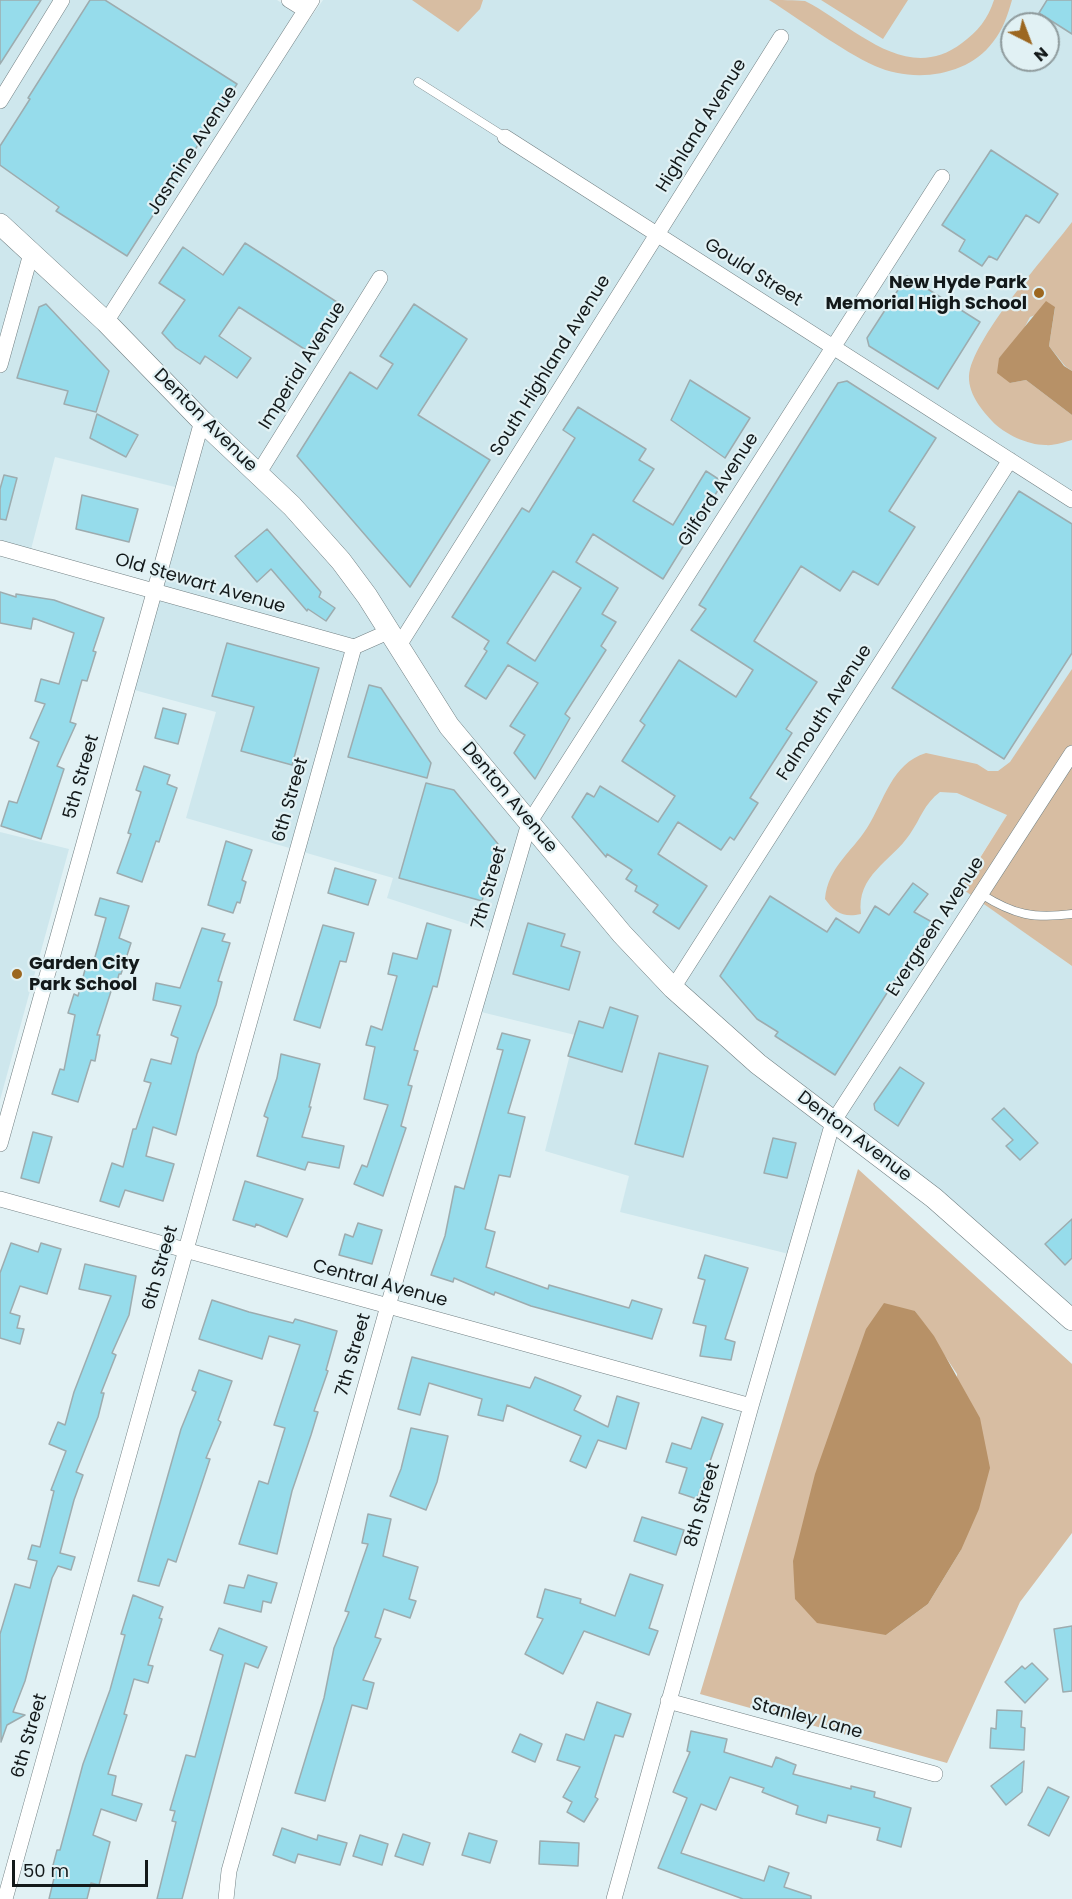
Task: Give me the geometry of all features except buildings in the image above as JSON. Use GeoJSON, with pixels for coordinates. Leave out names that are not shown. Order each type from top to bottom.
{"type":"FeatureCollection","features":[{"type":"Feature","properties":{"kind":"main road","name":"Denton Avenue"},"geometry":{"type":"LineString","coordinates":[[0,224],[32,250],[106,322],[202,421],[292,506],[341,561],[367,596],[449,726],[622,934],[673,988],[758,1064],[934,1198],[1072,1320]]}},
{"type":"Feature","properties":{"kind":"street"},"geometry":{"type":"LineString","coordinates":[[0,101],[62,0]]}},
{"type":"Feature","properties":{"kind":"street"},"geometry":{"type":"LineString","coordinates":[[289,0],[309,5]]}},
{"type":"Feature","properties":{"kind":"street","name":"Jasmine Avenue"},"geometry":{"type":"LineString","coordinates":[[106,322],[309,5]]}},
{"type":"Feature","properties":{"kind":"street","name":"Highland Avenue"},"geometry":{"type":"LineString","coordinates":[[657,235],[781,37]]}},
{"type":"Feature","properties":{"kind":"street","name":"Gould Street"},"geometry":{"type":"LineString","coordinates":[[505,137],[1072,500]]}},
{"type":"Feature","properties":{"kind":"street","name":"Gilford Avenue"},"geometry":{"type":"LineString","coordinates":[[529,823],[942,177]]}},
{"type":"Feature","properties":{"kind":"street","name":"South Highland Avenue"},"geometry":{"type":"LineString","coordinates":[[393,639],[479,518],[657,235]]}},
{"type":"Feature","properties":{"kind":"street"},"geometry":{"type":"LineString","coordinates":[[0,365],[32,250]]}},
{"type":"Feature","properties":{"kind":"street","name":"Imperial Avenue"},"geometry":{"type":"LineString","coordinates":[[258,474],[381,278]]}},
{"type":"Feature","properties":{"kind":"street","name":"5th Street"},"geometry":{"type":"LineString","coordinates":[[0,1144],[202,421]]}},
{"type":"Feature","properties":{"kind":"street","name":"Falmouth Avenue"},"geometry":{"type":"LineString","coordinates":[[673,988],[1010,460]]}},
{"type":"Feature","properties":{"kind":"street","name":"Old Stewart Avenue"},"geometry":{"type":"LineString","coordinates":[[0,548],[354,647]]}},
{"type":"Feature","properties":{"kind":"street"},"geometry":{"type":"LineString","coordinates":[[354,647],[393,639]]}},
{"type":"Feature","properties":{"kind":"street","name":"6th Street"},"geometry":{"type":"LineString","coordinates":[[5,1899],[354,647]]}},
{"type":"Feature","properties":{"kind":"street","name":"Evergreen Avenue"},"geometry":{"type":"LineString","coordinates":[[833,1122],[1072,753]]}},
{"type":"Feature","properties":{"kind":"street","name":"7th Street"},"geometry":{"type":"LineString","coordinates":[[226,1899],[232,1859],[388,1306],[529,823]]}},
{"type":"Feature","properties":{"kind":"street","name":"8th Street"},"geometry":{"type":"LineString","coordinates":[[614,1899],[751,1406],[833,1122]]}},
{"type":"Feature","properties":{"kind":"street","name":"Central Avenue"},"geometry":{"type":"LineString","coordinates":[[0,1199],[751,1406]]}},
{"type":"Feature","properties":{"kind":"street","name":"Stanley Lane"},"geometry":{"type":"LineString","coordinates":[[668,1701],[935,1774]]}},
{"type":"Feature","properties":{"kind":"lane"},"geometry":{"type":"LineString","coordinates":[[418,82],[505,137]]}},
{"type":"Feature","properties":{"kind":"lane"},"geometry":{"type":"LineString","coordinates":[[981,894],[1004,909],[1041,918],[1072,914]]}},
{"type":"Feature","properties":{"kind":"shaded area"},"geometry":{"type":"Polygon","coordinates":[[[0,0],[277,0],[309,20],[323,0],[1072,0],[1072,714],[961,887],[1072,966],[1072,1312],[957,1208],[765,1061],[684,989],[630,932],[455,720],[354,565],[298,512],[367,596],[449,726],[622,934],[673,988],[758,1064],[833,1122],[793,1255],[620,1212],[629,1176],[545,1151],[575,1035],[473,1010],[495,933],[387,898],[393,878],[186,818],[216,712],[127,688],[183,489],[55,457],[29,557],[0,548],[0,0]]]}},
{"type":"Feature","properties":{"kind":"shaded area"},"geometry":{"type":"Polygon","coordinates":[[[412,0],[483,0],[480,9],[458,32],[412,0]]]}},
{"type":"Feature","properties":{"kind":"shaded area"},"geometry":{"type":"Polygon","coordinates":[[[769,0],[805,1],[880,47],[900,55],[921,58],[941,55],[962,43],[978,29],[994,0],[1012,0],[1008,12],[1000,12],[1000,32],[982,54],[969,63],[938,74],[906,74],[890,71],[862,60],[769,0]]]}},
{"type":"Feature","properties":{"kind":"shaded area"},"geometry":{"type":"Polygon","coordinates":[[[821,0],[908,0],[883,39],[821,0]]]}},
{"type":"Feature","properties":{"kind":"shaded area"},"geometry":{"type":"Polygon","coordinates":[[[1072,222],[1072,371],[1049,346],[1055,308],[1030,317],[1020,336],[999,358],[1010,383],[1026,380],[1072,415],[1072,440],[1052,445],[1038,445],[1010,434],[992,421],[971,391],[970,369],[987,333],[1072,222]]]}},
{"type":"Feature","properties":{"kind":"shaded area"},"geometry":{"type":"Polygon","coordinates":[[[1046,301],[1055,307],[1049,346],[1064,366],[1072,371],[1072,415],[1026,380],[1010,383],[997,373],[999,358],[1046,301]]]}},
{"type":"Feature","properties":{"kind":"shaded area"},"geometry":{"type":"Polygon","coordinates":[[[1072,669],[1072,966],[961,888],[1007,815],[957,793],[940,792],[930,801],[910,834],[869,879],[861,901],[861,914],[845,915],[832,908],[825,899],[835,869],[861,837],[890,784],[905,765],[926,753],[977,764],[988,771],[998,771],[1010,762],[1072,669]]]}},
{"type":"Feature","properties":{"kind":"shaded area","name":"Garden City Park School"},"geometry":{"type":"Polygon","coordinates":[[[0,832],[69,849],[0,1100],[0,832]]]}},
{"type":"Feature","properties":{"kind":"shaded area"},"geometry":{"type":"Polygon","coordinates":[[[858,1169],[1072,1364],[1072,1533],[1020,1602],[947,1763],[700,1694],[858,1169]],[[915,1311],[886,1635],[928,1604],[961,1550],[957,1374],[915,1311]]]}},
{"type":"Feature","properties":{"kind":"shaded area"},"geometry":{"type":"Polygon","coordinates":[[[884,1303],[915,1311],[934,1336],[980,1418],[990,1468],[979,1509],[961,1550],[928,1604],[886,1635],[817,1623],[795,1599],[793,1561],[815,1474],[866,1329],[884,1303]]]}},
{"type":"Feature","properties":{"kind":"place","name":"New Hyde Park Memorial High School"},"geometry":{"type":"Point","coordinates":[1039,293]}},
{"type":"Feature","properties":{"kind":"place","name":"Garden City Park School"},"geometry":{"type":"Point","coordinates":[17,974]}}]}
